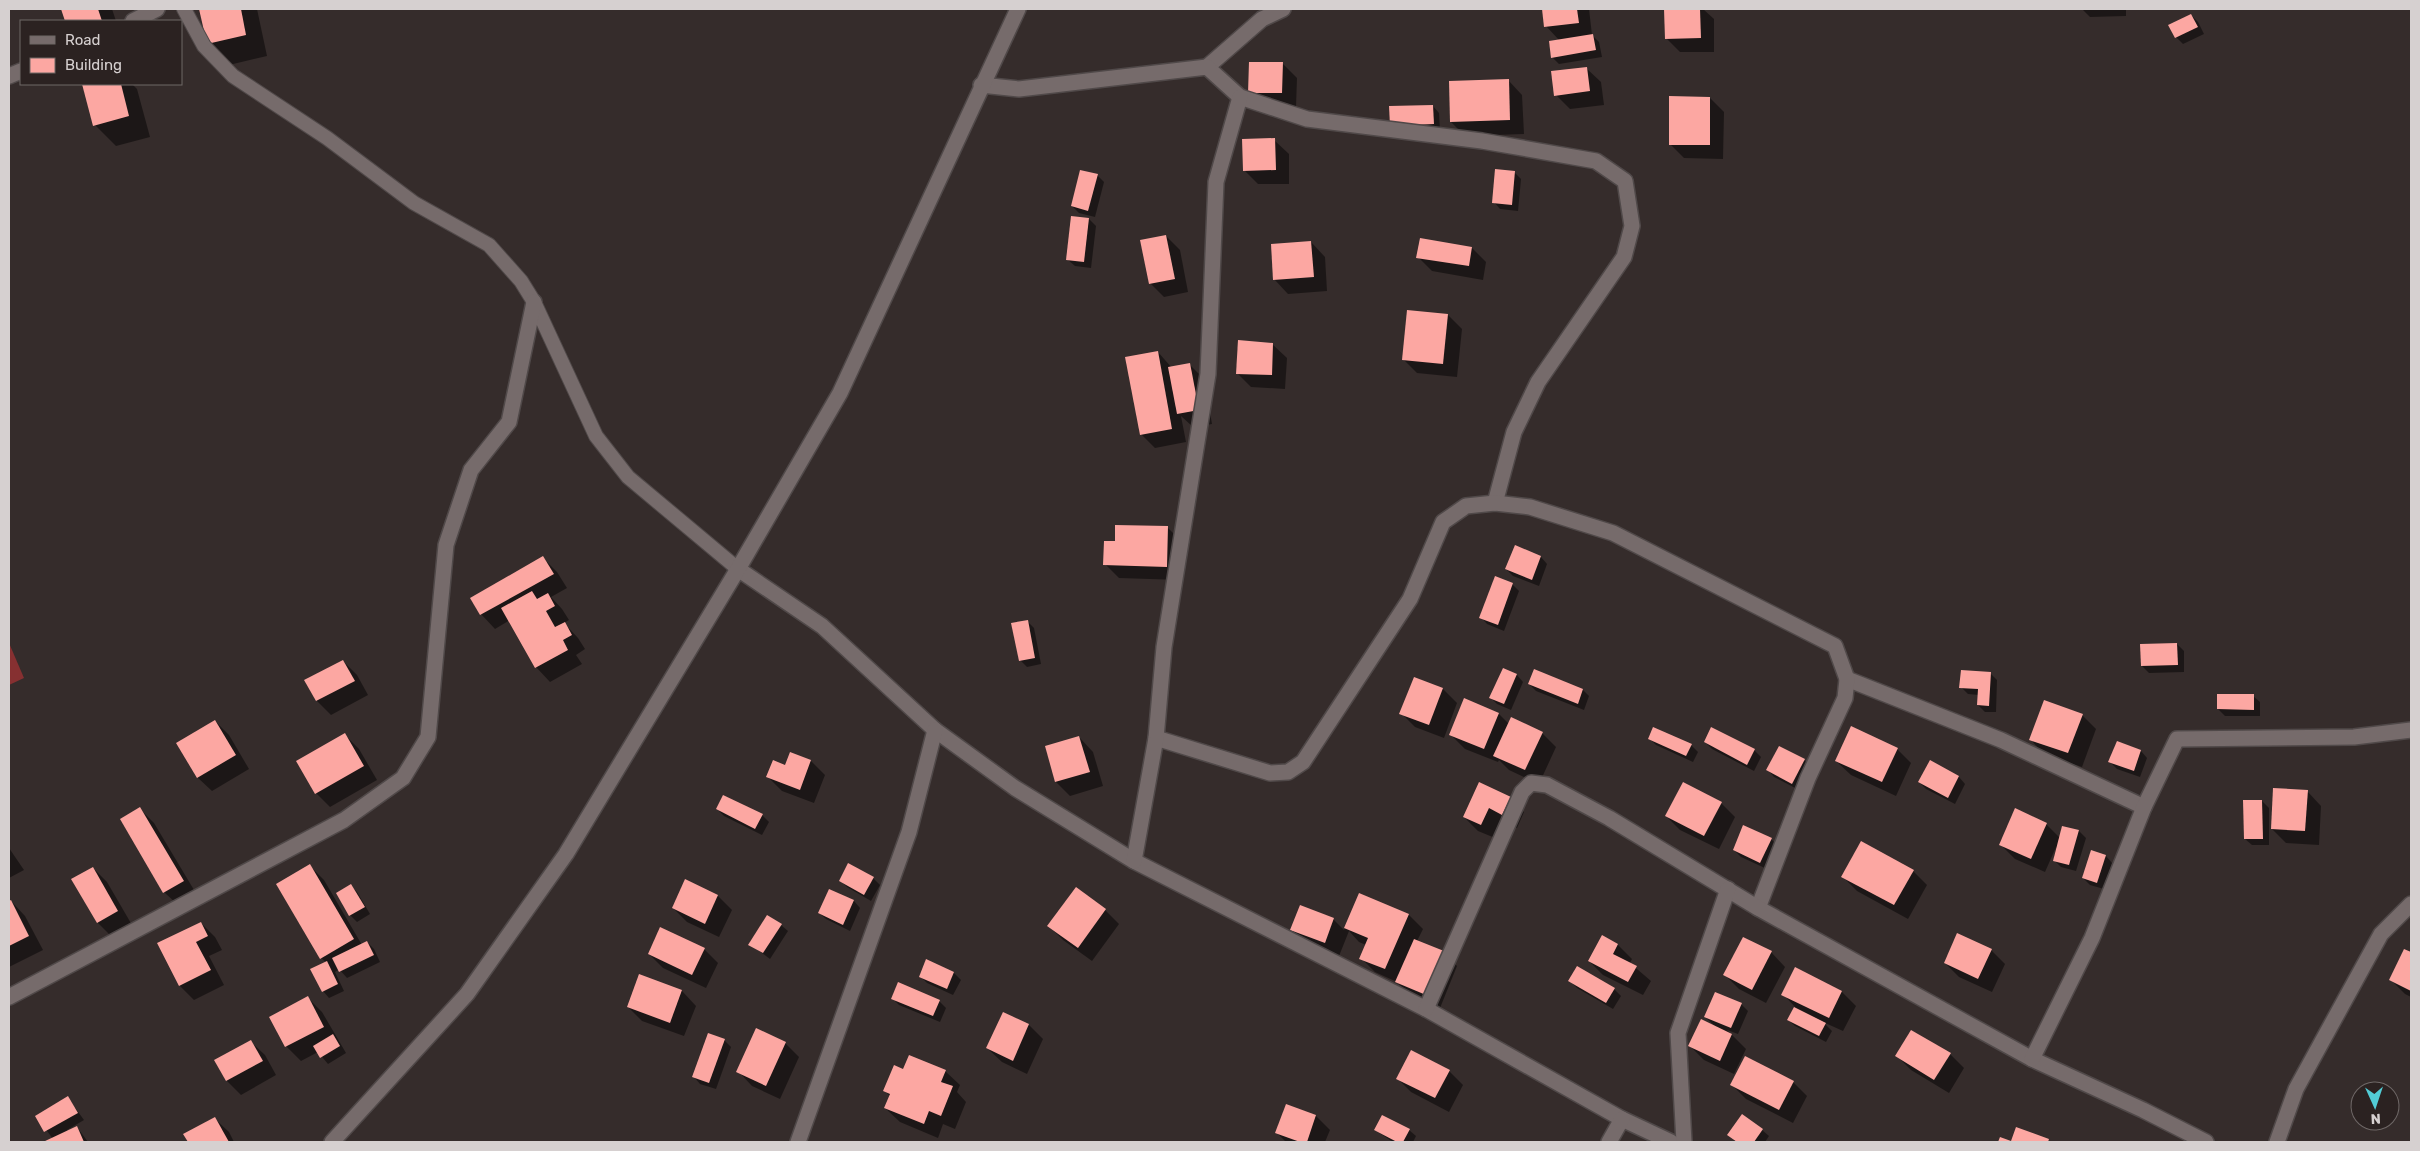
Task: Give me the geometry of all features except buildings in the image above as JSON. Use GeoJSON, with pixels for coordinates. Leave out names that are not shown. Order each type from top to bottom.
{"type":"FeatureCollection","features":[{"type":"Feature","properties":{"kind":"street"},"geometry":{"type":"LineString","coordinates":[[135,20],[157,9]]}},
{"type":"Feature","properties":{"kind":"street"},"geometry":{"type":"LineString","coordinates":[[332,1142],[467,994],[566,854],[738,569],[840,393],[1018,9]]}},
{"type":"Feature","properties":{"kind":"street"},"geometry":{"type":"LineString","coordinates":[[982,85],[1019,88],[1207,67],[1262,18],[1283,9]]}},
{"type":"Feature","properties":{"kind":"street"},"geometry":{"type":"LineString","coordinates":[[1207,67],[1240,97],[1307,120],[1482,140],[1596,161],[1624,181],[1632,226],[1624,257],[1538,382],[1514,432],[1495,503]]}},
{"type":"Feature","properties":{"kind":"street"},"geometry":{"type":"LineString","coordinates":[[1134,861],[1156,738],[1164,647],[1208,374],[1216,182],[1240,97]]}},
{"type":"Feature","properties":{"kind":"street"},"geometry":{"type":"LineString","coordinates":[[9,997],[344,820],[403,778],[428,737],[446,545],[471,470],[509,422],[534,302]]}},
{"type":"Feature","properties":{"kind":"street"},"geometry":{"type":"LineString","coordinates":[[1156,738],[1270,773],[1288,772],[1303,762],[1410,598],[1443,522],[1466,506],[1495,503],[1530,507],[1613,533],[1759,605],[1835,646],[1847,679],[1845,698],[1808,778],[1758,908]]}},
{"type":"Feature","properties":{"kind":"street"},"geometry":{"type":"LineString","coordinates":[[738,569],[822,626],[935,730],[1015,788],[1134,861],[1426,1009],[1622,1119],[1671,1142]]}},
{"type":"Feature","properties":{"kind":"street"},"geometry":{"type":"LineString","coordinates":[[1847,679],[2001,740],[2144,807]]}},
{"type":"Feature","properties":{"kind":"street"},"geometry":{"type":"LineString","coordinates":[[798,1142],[908,832],[935,730]]}},
{"type":"Feature","properties":{"kind":"street"},"geometry":{"type":"LineString","coordinates":[[2032,1059],[2092,938],[2144,807],[2176,739],[2354,737],[2411,730]]}},
{"type":"Feature","properties":{"kind":"street"},"geometry":{"type":"LineString","coordinates":[[1426,1009],[1522,792],[1532,784],[1547,785],[1609,818],[1758,908],[2032,1059],[2143,1110],[2206,1142]]}},
{"type":"Feature","properties":{"kind":"street"},"geometry":{"type":"LineString","coordinates":[[1684,1142],[1678,1033],[1728,889]]}},
{"type":"Feature","properties":{"kind":"street"},"geometry":{"type":"LineString","coordinates":[[2277,1142],[2296,1089],[2381,934],[2411,904]]}},
{"type":"Feature","properties":{"kind":"street"},"geometry":{"type":"LineString","coordinates":[[1609,1142],[1622,1119]]}},
{"type":"Feature","properties":{"kind":"lane"},"geometry":{"type":"LineString","coordinates":[[184,9],[204,46],[233,76],[327,138],[414,203],[490,245],[521,281],[534,302],[596,436],[628,477],[738,569]]}},
{"type":"Feature","properties":{"kind":"shaded area"},"geometry":{"type":"Polygon","coordinates":[[[9,643],[24,678],[9,685],[9,643]]]}}]}
